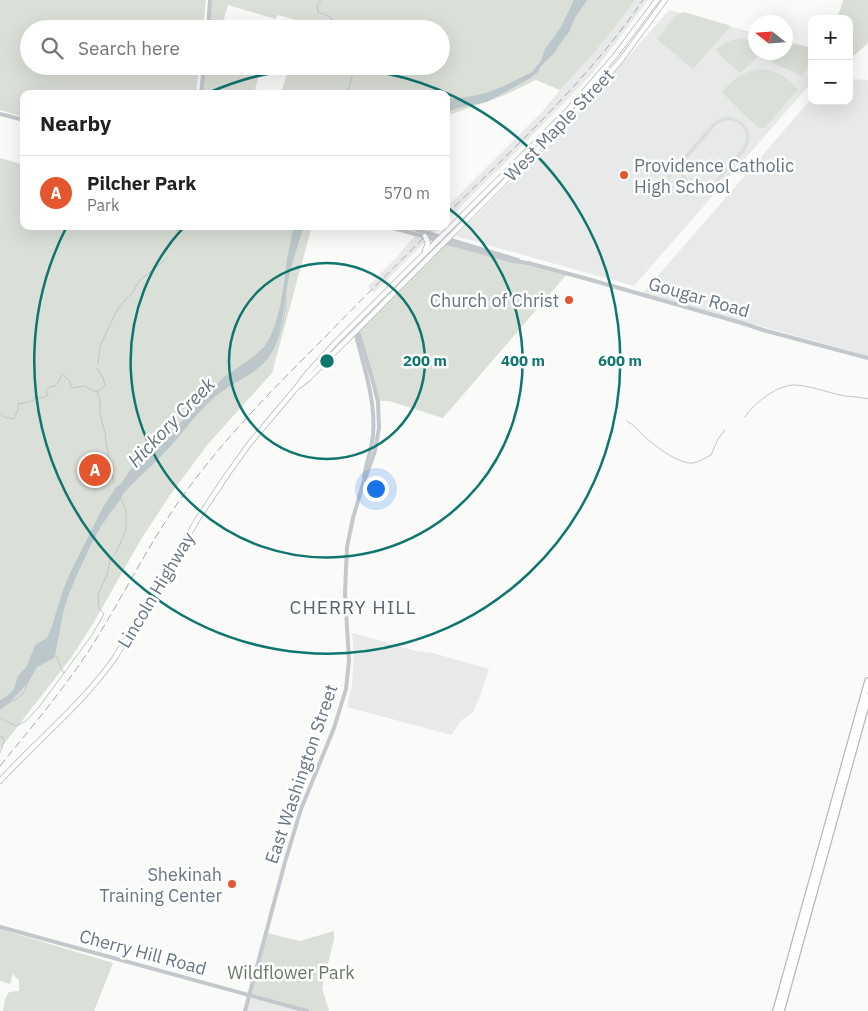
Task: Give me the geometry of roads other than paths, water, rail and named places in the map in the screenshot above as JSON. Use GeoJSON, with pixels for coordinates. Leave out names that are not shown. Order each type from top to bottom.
{"type":"FeatureCollection","features":[{"type":"Feature","properties":{"kind":"highway"},"geometry":{"type":"LineString","coordinates":[[776,1011],[868,681]]}},
{"type":"Feature","properties":{"kind":"highway"},"geometry":{"type":"LineString","coordinates":[[781,1011],[868,697]]}},
{"type":"Feature","properties":{"kind":"main road","name":"West Maple Street"},"geometry":{"type":"LineString","coordinates":[[450,227],[581,96],[615,56],[657,0]]}},
{"type":"Feature","properties":{"kind":"main road","name":"West Maple Street"},"geometry":{"type":"LineString","coordinates":[[447,240],[582,104],[625,55],[665,0]]}},
{"type":"Feature","properties":{"kind":"main road","name":"West Maple Street"},"geometry":{"type":"LineString","coordinates":[[439,238],[447,230]]}},
{"type":"Feature","properties":{"kind":"main road"},"geometry":{"type":"LineString","coordinates":[[424,254],[428,243],[426,236]]}},
{"type":"Feature","properties":{"kind":"main road","name":"Lincoln Highway"},"geometry":{"type":"LineString","coordinates":[[0,781],[107,670],[199,517],[227,475],[304,376],[439,238]]}},
{"type":"Feature","properties":{"kind":"main road","name":"Lincoln Highway"},"geometry":{"type":"LineString","coordinates":[[297,387],[308,379],[447,240]]}},
{"type":"Feature","properties":{"kind":"street"},"geometry":{"type":"LineString","coordinates":[[209,20],[210,0]]}},
{"type":"Feature","properties":{"kind":"street"},"geometry":{"type":"LineString","coordinates":[[201,90],[203,75]]}},
{"type":"Feature","properties":{"kind":"street"},"geometry":{"type":"LineString","coordinates":[[0,114],[20,119]]}},
{"type":"Feature","properties":{"kind":"street","name":"Gougar Road"},"geometry":{"type":"LineString","coordinates":[[402,230],[439,238]]}},
{"type":"Feature","properties":{"kind":"street","name":"Gougar Road"},"geometry":{"type":"LineString","coordinates":[[416,230],[514,261],[584,278],[763,330],[868,358]]}},
{"type":"Feature","properties":{"kind":"street","name":"East Washington Street"},"geometry":{"type":"LineString","coordinates":[[245,1011],[301,809],[334,728],[346,689],[349,662],[345,593],[346,555],[372,442],[374,411],[356,331],[352,326]]}},
{"type":"Feature","properties":{"kind":"street","name":"Cherry Hill Road"},"geometry":{"type":"LineString","coordinates":[[0,927],[308,1011]]}},
{"type":"Feature","properties":{"kind":"waterway"},"geometry":{"type":"LineString","coordinates":[[321,0],[317,5],[318,12],[331,17],[332,20]]}},
{"type":"Feature","properties":{"kind":"waterway"},"geometry":{"type":"LineString","coordinates":[[348,90],[352,75]]}},
{"type":"Feature","properties":{"kind":"waterway"},"geometry":{"type":"LineString","coordinates":[[98,364],[100,346],[118,308],[133,292],[139,281],[167,258]]}},
{"type":"Feature","properties":{"kind":"waterway","name":"Hickory Creek"},"geometry":{"type":"LineString","coordinates":[[266,360],[271,354],[281,330],[286,296]]}},
{"type":"Feature","properties":{"kind":"waterway"},"geometry":{"type":"LineString","coordinates":[[63,375],[70,381],[71,388],[85,386],[93,391],[98,391],[105,385],[97,368]]}},
{"type":"Feature","properties":{"kind":"waterway"},"geometry":{"type":"LineString","coordinates":[[0,413],[4,417],[14,419],[18,410],[18,404],[33,401],[35,397],[42,398],[48,395],[46,391],[49,387],[55,386],[61,376]]}},
{"type":"Feature","properties":{"kind":"waterway"},"geometry":{"type":"LineString","coordinates":[[745,417],[767,395],[789,386],[796,385],[868,399]]}},
{"type":"Feature","properties":{"kind":"waterway"},"geometry":{"type":"LineString","coordinates":[[97,391],[114,483]]}},
{"type":"Feature","properties":{"kind":"waterway"},"geometry":{"type":"LineString","coordinates":[[627,421],[649,441],[674,458],[687,463],[693,463],[711,455],[718,439],[725,430]]}},
{"type":"Feature","properties":{"kind":"waterway"},"geometry":{"type":"LineString","coordinates":[[0,718],[16,726],[26,721],[39,707],[92,635],[104,614],[99,608],[98,594],[107,575],[110,560],[116,553],[126,530],[126,511],[121,499]]}},
{"type":"Feature","properties":{"kind":"waterway"},"geometry":{"type":"LineString","coordinates":[[55,655],[64,673]]}},
{"type":"Feature","properties":{"kind":"waterway","name":"Hickory Creek"},"geometry":{"type":"LineString","coordinates":[[4,705],[22,694],[27,684]]}},
{"type":"Feature","properties":{"kind":"waterway"},"geometry":{"type":"LineString","coordinates":[[0,737],[3,737],[4,742],[0,753]]}},
{"type":"Feature","properties":{"kind":"railway"},"geometry":{"type":"LineString","coordinates":[[450,211],[575,85],[599,58],[643,0]]}},
{"type":"Feature","properties":{"kind":"railway"},"geometry":{"type":"LineString","coordinates":[[0,766],[80,664],[165,522],[208,462],[274,389],[431,230]]}},
{"type":"Feature","properties":{"kind":"place","name":"Providence Catholic High School"},"geometry":{"type":"Point","coordinates":[624,175]}},
{"type":"Feature","properties":{"kind":"place","name":"Church of Christ"},"geometry":{"type":"Point","coordinates":[569,300]}},
{"type":"Feature","properties":{"kind":"place","name":"Pilcher Park"},"geometry":{"type":"Point","coordinates":[95,470]}},
{"type":"Feature","properties":{"kind":"place","name":"Shekinah Training Center"},"geometry":{"type":"Point","coordinates":[232,884]}},
{"type":"Feature","properties":{"kind":"district","name":"CHERRY HILL"},"geometry":{"type":"Point","coordinates":[353,607]}},
{"type":"Feature","properties":{"kind":"park label","name":"Wildflower Park"},"geometry":{"type":"Point","coordinates":[291,972]}}]}
